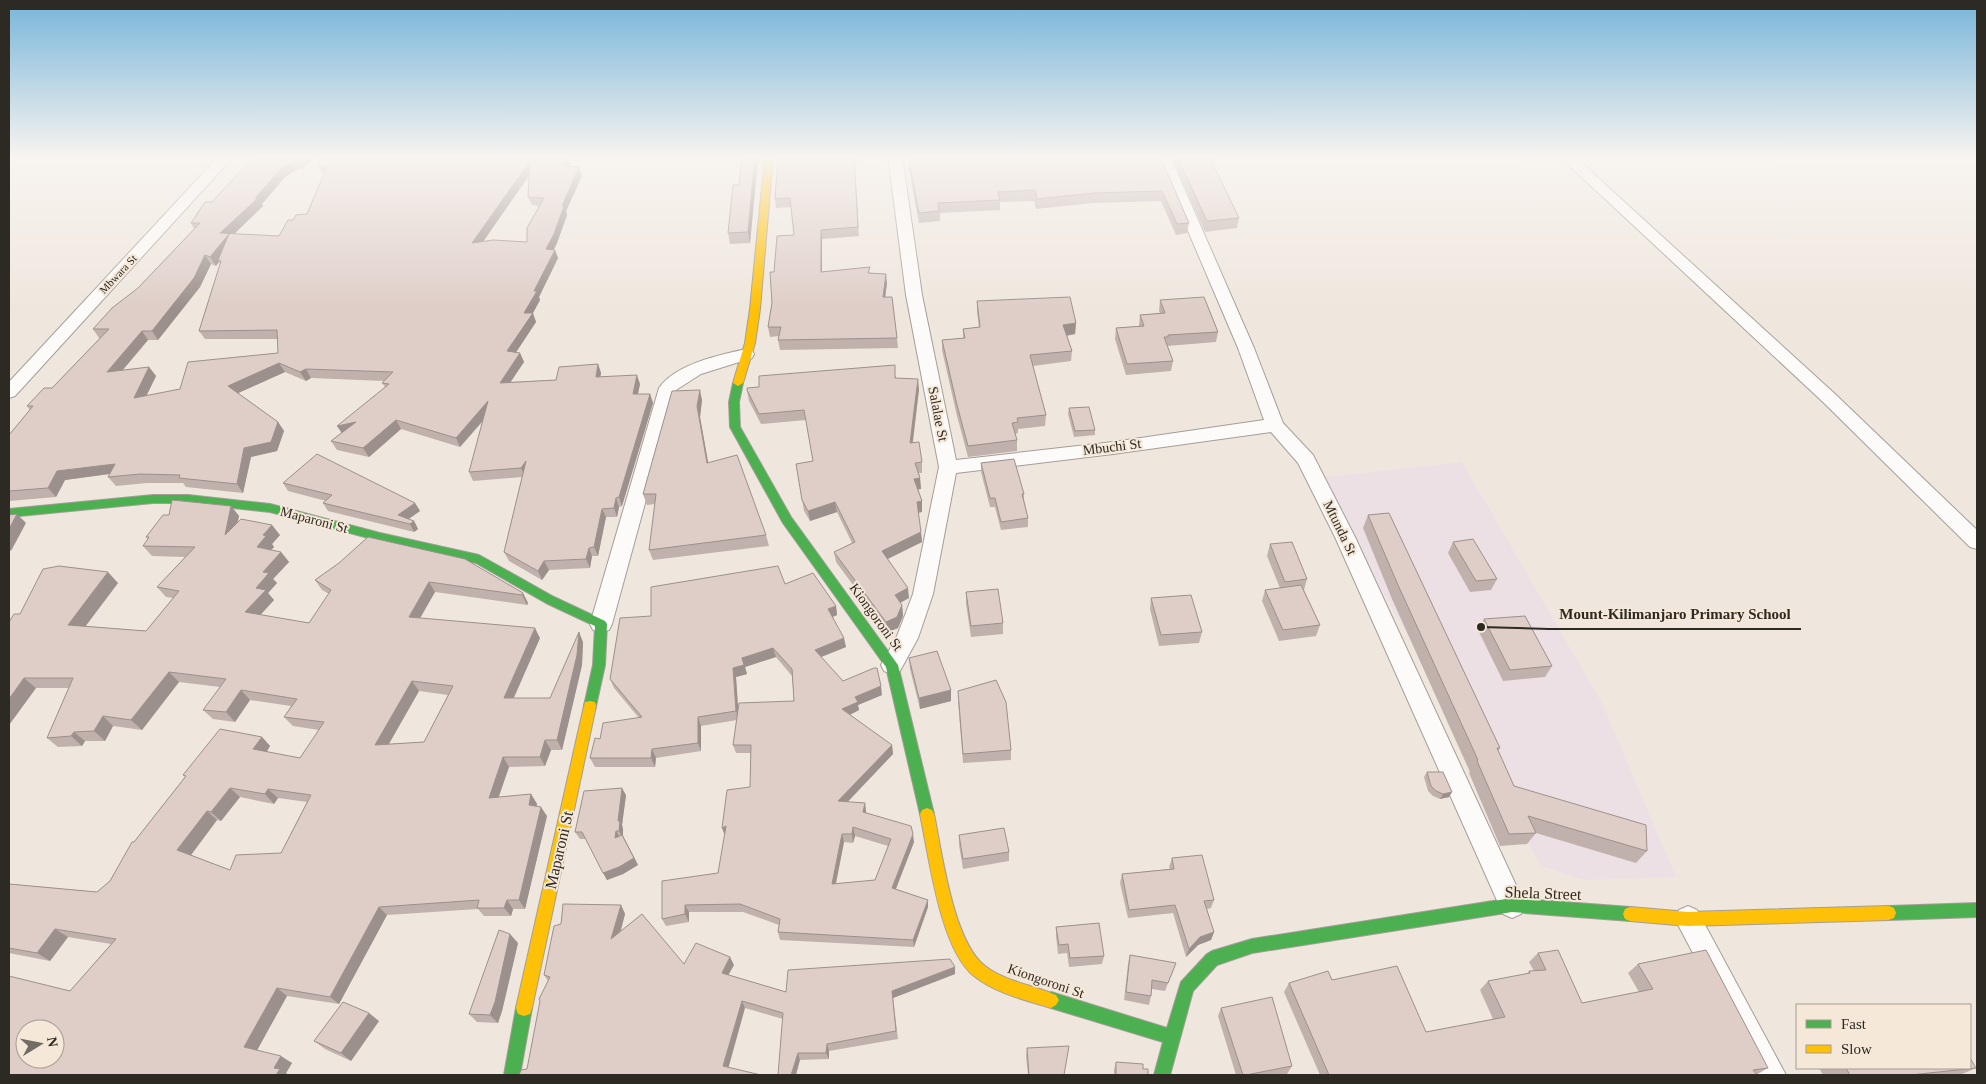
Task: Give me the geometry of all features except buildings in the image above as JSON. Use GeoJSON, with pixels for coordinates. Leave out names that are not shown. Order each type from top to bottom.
{"type":"FeatureCollection","features":[{"type":"Feature","properties":{"kind":"street","name":"Mbwara St"},"geometry":{"type":"LineString","coordinates":[[9,392],[180,207]]}},
{"type":"Feature","properties":{"kind":"street","name":"Kiongoroni St"},"geometry":{"type":"LineString","coordinates":[[764,207],[752,332],[733,398],[732,413],[735,427],[786,520],[892,665],[952,924],[961,947],[972,964],[1003,985],[1171,1038]]}},
{"type":"Feature","properties":{"kind":"street","name":"Salalae St"},"geometry":{"type":"LineString","coordinates":[[892,665],[907,638],[923,594],[948,467],[914,295],[902,207]]}},
{"type":"Feature","properties":{"kind":"street","name":"Mtunda St"},"geometry":{"type":"LineString","coordinates":[[1185,207],[1246,348],[1275,425],[1306,460],[1345,537],[1512,905]]}},
{"type":"Feature","properties":{"kind":"street"},"geometry":{"type":"LineString","coordinates":[[1621,207],[1829,398],[1977,542]]}},
{"type":"Feature","properties":{"kind":"street","name":"Maparoni St"},"geometry":{"type":"LineString","coordinates":[[512,1075],[527,992],[599,665],[601,624],[668,388],[678,378],[691,371],[746,354]]}},
{"type":"Feature","properties":{"kind":"street","name":"Mbuchi St"},"geometry":{"type":"LineString","coordinates":[[948,467],[1113,448],[1275,425]]}},
{"type":"Feature","properties":{"kind":"street","name":"Maparoni St"},"geometry":{"type":"LineString","coordinates":[[9,514],[153,499],[188,499],[270,508],[380,538],[479,559],[550,600],[601,624]]}},
{"type":"Feature","properties":{"kind":"street","name":"Shela Street"},"geometry":{"type":"LineString","coordinates":[[1162,1075],[1186,987],[1212,959],[1252,946],[1512,905],[1688,919],[1977,910]]}},
{"type":"Feature","properties":{"kind":"street"},"geometry":{"type":"LineString","coordinates":[[1688,919],[1772,1075]]}},
{"type":"Feature","properties":{"kind":"shaded area"},"geometry":{"type":"Polygon","coordinates":[[[1462,462],[1602,703],[1676,877],[1584,880],[1541,866],[1317,478],[1462,462]]]}},
{"type":"Feature","properties":{"kind":"traffic: fast"},"geometry":{"type":"LineString","coordinates":[[738,383],[734,402],[735,427],[787,520],[892,665],[927,814]]}},
{"type":"Feature","properties":{"kind":"traffic: fast"},"geometry":{"type":"LineString","coordinates":[[9,513],[153,499],[188,499],[270,508],[380,537],[479,559],[550,600],[601,624],[599,665],[590,706]]}},
{"type":"Feature","properties":{"kind":"traffic: fast"},"geometry":{"type":"LineString","coordinates":[[1162,1075],[1186,987],[1212,959],[1252,946],[1512,905],[1630,914]]}},
{"type":"Feature","properties":{"kind":"traffic: fast"},"geometry":{"type":"LineString","coordinates":[[1889,913],[1977,910]]}},
{"type":"Feature","properties":{"kind":"traffic: fast"},"geometry":{"type":"LineString","coordinates":[[1051,1000],[1171,1037]]}},
{"type":"Feature","properties":{"kind":"traffic: fast"},"geometry":{"type":"LineString","coordinates":[[512,1075],[524,1008]]}},
{"type":"Feature","properties":{"kind":"traffic: slow"},"geometry":{"type":"LineString","coordinates":[[738,383],[750,343],[764,207]]}},
{"type":"Feature","properties":{"kind":"traffic: slow"},"geometry":{"type":"LineString","coordinates":[[524,1008],[590,706]]}},
{"type":"Feature","properties":{"kind":"traffic: slow"},"geometry":{"type":"LineString","coordinates":[[927,814],[944,893],[956,935],[964,952],[972,964],[998,982],[1051,1000]]}},
{"type":"Feature","properties":{"kind":"traffic: slow"},"geometry":{"type":"LineString","coordinates":[[1630,914],[1688,919],[1889,913]]}},
{"type":"Feature","properties":{"kind":"place","name":"Mount-Kilimanjaro Primary School"},"geometry":{"type":"Point","coordinates":[1481,627]}}]}
